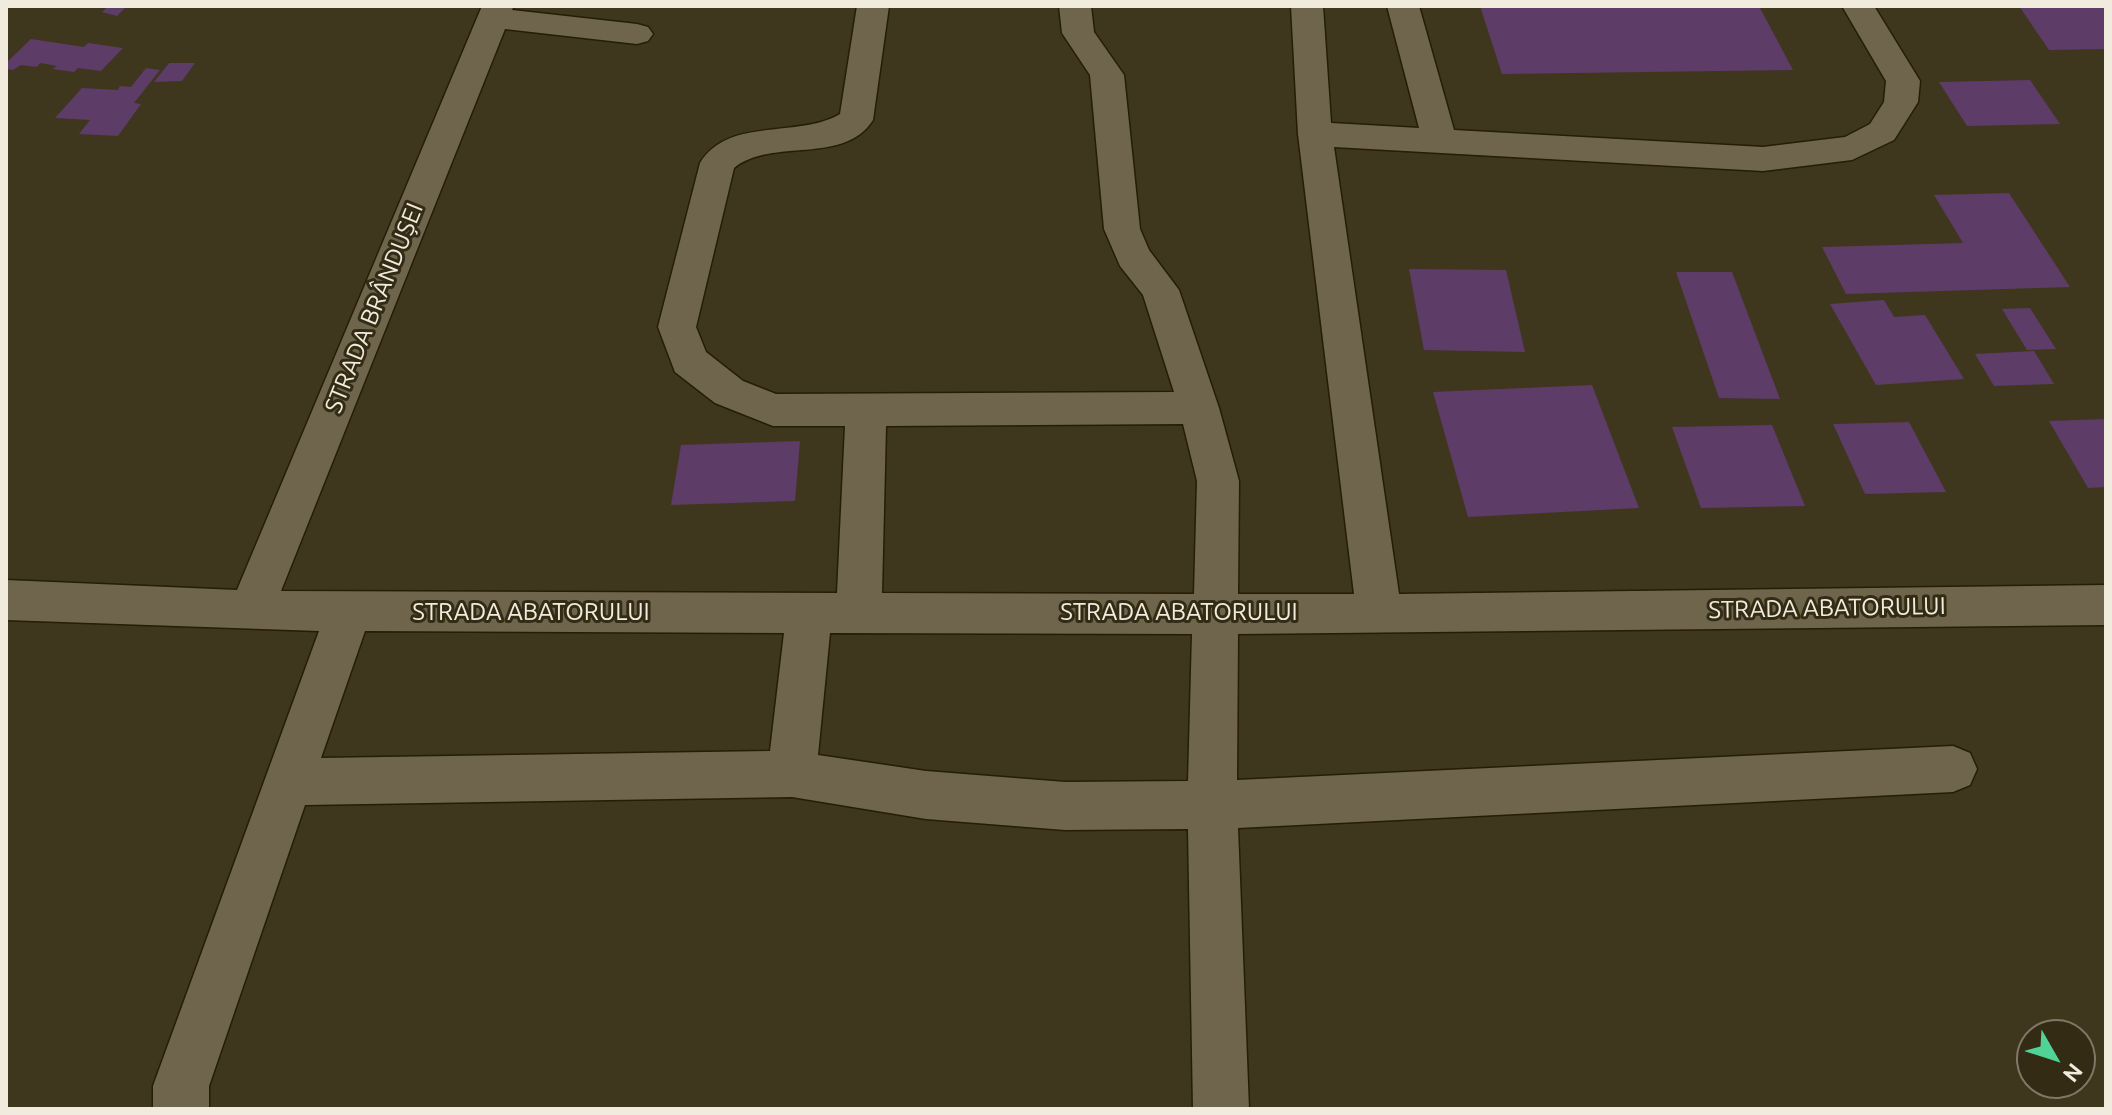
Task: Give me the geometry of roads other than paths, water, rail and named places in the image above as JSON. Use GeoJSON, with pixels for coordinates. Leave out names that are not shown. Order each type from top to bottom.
{"type":"FeatureCollection","features":[{"type":"Feature","properties":{"kind":"street"},"geometry":{"type":"LineString","coordinates":[[873,6],[856,120],[840,132],[823,138],[741,145],[728,152],[718,163],[677,327],[689,361],[729,392],[773,410],[1199,408]]}},
{"type":"Feature","properties":{"kind":"street"},"geometry":{"type":"LineString","coordinates":[[1075,6],[1078,33],[1107,75],[1122,229],[1133,256],[1160,290],[1199,408],[1218,481],[1212,805],[1221,1109]]}},
{"type":"Feature","properties":{"kind":"street"},"geometry":{"type":"LineString","coordinates":[[1307,6],[1315,134],[1379,614]]}},
{"type":"Feature","properties":{"kind":"street"},"geometry":{"type":"LineString","coordinates":[[1403,6],[1440,141]]}},
{"type":"Feature","properties":{"kind":"street"},"geometry":{"type":"LineString","coordinates":[[1315,134],[1763,159],[1852,148],[1882,132],[1901,102],[1903,81],[1858,6]]}},
{"type":"Feature","properties":{"kind":"street"},"geometry":{"type":"LineString","coordinates":[[495,12],[637,34]]}},
{"type":"Feature","properties":{"kind":"street","name":"STRADA BRÂNDUȘEI"},"geometry":{"type":"LineString","coordinates":[[251,611],[495,12]]}},
{"type":"Feature","properties":{"kind":"street"},"geometry":{"type":"LineString","coordinates":[[859,612],[866,410]]}},
{"type":"Feature","properties":{"kind":"street","name":"STRADA ABATORULUI"},"geometry":{"type":"LineString","coordinates":[[6,600],[251,611],[809,613],[1216,611],[1379,614],[2106,605]]}},
{"type":"Feature","properties":{"kind":"street"},"geometry":{"type":"LineString","coordinates":[[181,1109],[181,1086],[349,611]]}},
{"type":"Feature","properties":{"kind":"street"},"geometry":{"type":"LineString","coordinates":[[792,774],[809,613]]}},
{"type":"Feature","properties":{"kind":"street"},"geometry":{"type":"LineString","coordinates":[[287,782],[792,774],[926,795],[1065,806],[1212,805],[1953,769]]}}]}
